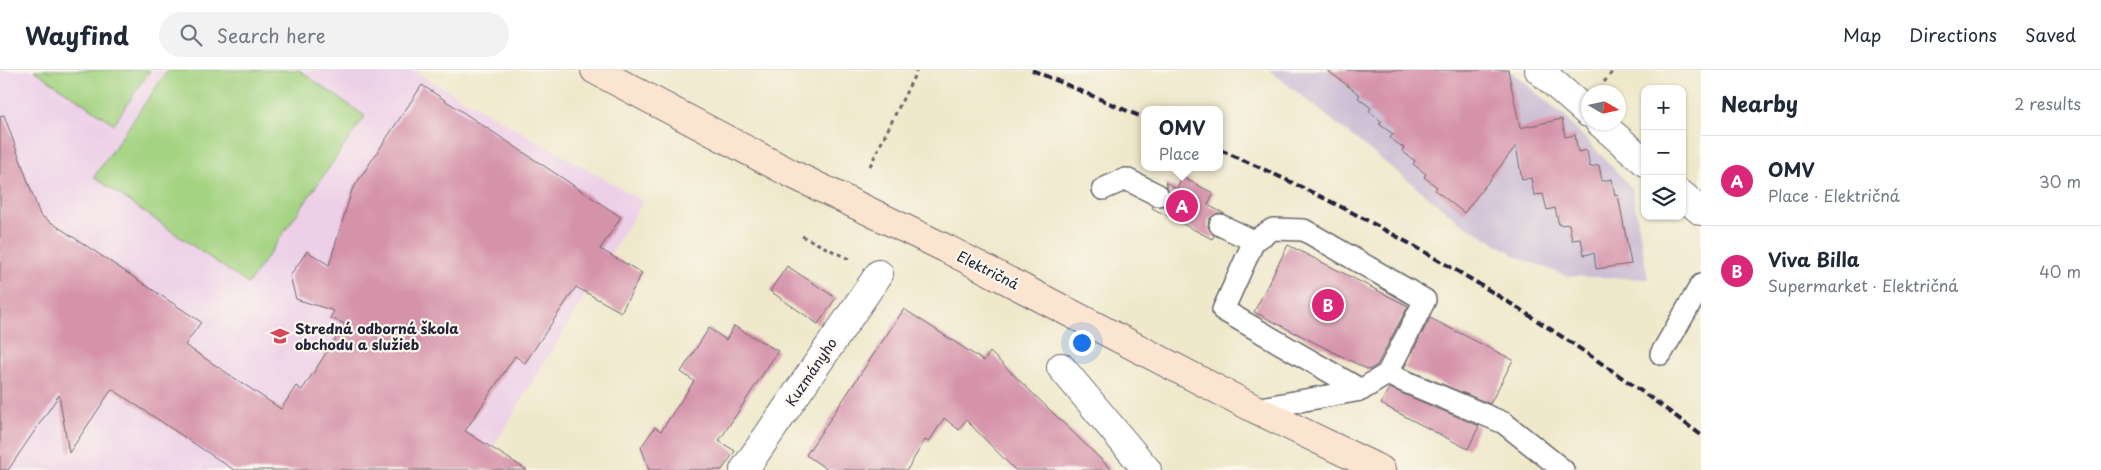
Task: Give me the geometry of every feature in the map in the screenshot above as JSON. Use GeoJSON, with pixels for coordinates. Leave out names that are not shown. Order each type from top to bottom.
{"type":"FeatureCollection","features":[{"type":"Feature","properties":{"kind":"main road","name":"Električná"},"geometry":{"type":"LineString","coordinates":[[595,70],[790,173],[1048,300],[1255,409],[1380,470]]}},
{"type":"Feature","properties":{"kind":"street"},"geometry":{"type":"LineString","coordinates":[[1538,70],[1581,107]]}},
{"type":"Feature","properties":{"kind":"street"},"geometry":{"type":"LineString","coordinates":[[1609,130],[1641,158]]}},
{"type":"Feature","properties":{"kind":"street"},"geometry":{"type":"LineString","coordinates":[[1686,198],[1701,211]]}},
{"type":"Feature","properties":{"kind":"street","name":"Kuzmányho"},"geometry":{"type":"LineString","coordinates":[[744,470],[879,274]]}},
{"type":"Feature","properties":{"kind":"street"},"geometry":{"type":"LineString","coordinates":[[1061,367],[1148,470]]}},
{"type":"Feature","properties":{"kind":"lane"},"geometry":{"type":"LineString","coordinates":[[1103,188],[1126,179],[1158,195]]}},
{"type":"Feature","properties":{"kind":"lane"},"geometry":{"type":"LineString","coordinates":[[1220,225],[1254,241]]}},
{"type":"Feature","properties":{"kind":"lane"},"geometry":{"type":"LineString","coordinates":[[1255,409],[1361,390],[1387,374],[1425,300],[1304,230],[1273,229],[1254,241],[1223,310],[1361,390]]}},
{"type":"Feature","properties":{"kind":"lane"},"geometry":{"type":"LineString","coordinates":[[1661,354],[1701,285]]}},
{"type":"Feature","properties":{"kind":"lane"},"geometry":{"type":"LineString","coordinates":[[1387,374],[1504,423],[1563,470]]}},
{"type":"Feature","properties":{"kind":"path"},"geometry":{"type":"LineString","coordinates":[[870,166],[917,70]]}},
{"type":"Feature","properties":{"kind":"path"},"geometry":{"type":"LineString","coordinates":[[802,236],[852,260]]}},
{"type":"Feature","properties":{"kind":"shaded area","name":"Stredná odborná škola obchodu a služieb"},"geometry":{"type":"Polygon","coordinates":[[[0,70],[412,70],[643,201],[479,470],[0,470],[0,70]]]}},
{"type":"Feature","properties":{"kind":"shaded area"},"geometry":{"type":"Polygon","coordinates":[[[1269,70],[1509,70],[1563,115],[1632,188],[1648,279],[1567,276],[1522,259],[1460,222],[1269,70]]]}},
{"type":"Feature","properties":{"kind":"green space"},"geometry":{"type":"Polygon","coordinates":[[[34,70],[150,70],[114,124],[34,70]]]}},
{"type":"Feature","properties":{"kind":"green space"},"geometry":{"type":"Polygon","coordinates":[[[168,70],[299,70],[365,116],[248,284],[94,177],[168,70]]]}},
{"type":"Feature","properties":{"kind":"building"},"geometry":{"type":"Polygon","coordinates":[[[1327,70],[1508,70],[1520,128],[1562,119],[1565,137],[1575,135],[1578,152],[1587,150],[1590,167],[1599,165],[1602,181],[1612,179],[1615,196],[1618,195],[1631,264],[1596,269],[1594,253],[1584,255],[1581,239],[1572,240],[1569,224],[1559,225],[1555,208],[1547,210],[1543,194],[1534,195],[1531,178],[1522,180],[1516,146],[1464,213],[1435,190],[1437,187],[1424,177],[1426,174],[1413,164],[1415,161],[1402,151],[1404,148],[1390,138],[1393,134],[1379,124],[1382,122],[1369,111],[1371,108],[1358,98],[1360,95],[1327,70]]]}},
{"type":"Feature","properties":{"kind":"building"},"geometry":{"type":"Polygon","coordinates":[[[422,85],[621,217],[600,249],[642,273],[621,312],[576,287],[525,363],[515,356],[465,431],[527,470],[234,470],[112,389],[69,453],[59,395],[8,470],[0,470],[0,116],[4,115],[40,215],[201,322],[185,345],[281,409],[296,386],[302,390],[345,324],[330,318],[334,311],[296,299],[290,276],[307,251],[329,265],[352,190],[422,85]]]}},
{"type":"Feature","properties":{"kind":"building"},"geometry":{"type":"Polygon","coordinates":[[[1182,177],[1213,193],[1208,205],[1225,214],[1218,213],[1209,219],[1208,227],[1214,236],[1212,239],[1152,208],[1153,206],[1164,206],[1169,201],[1170,194],[1165,182],[1177,189],[1182,177]]]}},
{"type":"Feature","properties":{"kind":"building"},"geometry":{"type":"Polygon","coordinates":[[[1288,245],[1408,306],[1377,365],[1369,370],[1254,312],[1288,245]]]}},
{"type":"Feature","properties":{"kind":"building"},"geometry":{"type":"Polygon","coordinates":[[[787,266],[836,298],[818,324],[770,291],[787,266]]]}},
{"type":"Feature","properties":{"kind":"building"},"geometry":{"type":"Polygon","coordinates":[[[904,309],[984,361],[990,352],[1112,470],[1015,470],[966,420],[959,430],[944,418],[929,442],[925,440],[907,470],[828,470],[806,455],[904,309]]]}},
{"type":"Feature","properties":{"kind":"building"},"geometry":{"type":"Polygon","coordinates":[[[1430,318],[1513,360],[1490,404],[1404,368],[1430,318]]]}},
{"type":"Feature","properties":{"kind":"building"},"geometry":{"type":"Polygon","coordinates":[[[734,326],[778,351],[719,441],[735,451],[722,470],[649,470],[641,447],[655,427],[661,431],[694,381],[681,372],[709,328],[726,340],[734,326]]]}},
{"type":"Feature","properties":{"kind":"building"},"geometry":{"type":"Polygon","coordinates":[[[1389,388],[1479,426],[1468,449],[1381,404],[1389,388]]]}},
{"type":"Feature","properties":{"kind":"railway"},"geometry":{"type":"LineString","coordinates":[[1032,70],[1141,117]]}},
{"type":"Feature","properties":{"kind":"railway"},"geometry":{"type":"LineString","coordinates":[[1223,151],[1346,210],[1469,278],[1587,353],[1701,435]]}},
{"type":"Feature","properties":{"kind":"place","name":"OMV"},"geometry":{"type":"Point","coordinates":[1182,206]}},
{"type":"Feature","properties":{"kind":"place","name":"Viva Billa"},"geometry":{"type":"Point","coordinates":[1328,305]}},
{"type":"Feature","properties":{"kind":"place","name":"Stredná odborná škola obchodu a služieb"},"geometry":{"type":"Point","coordinates":[280,336]}}]}
